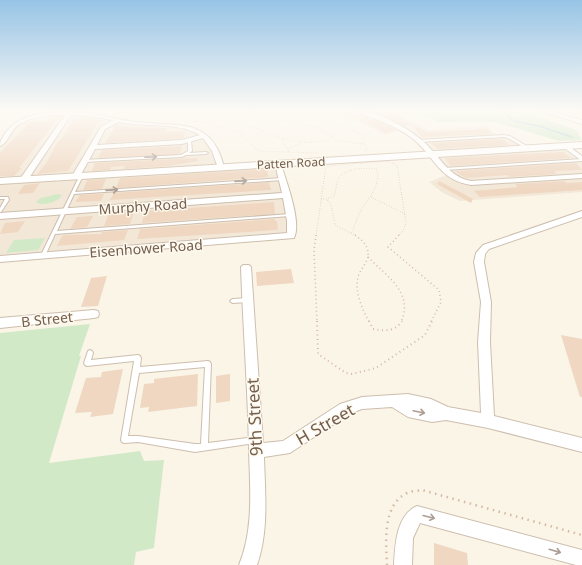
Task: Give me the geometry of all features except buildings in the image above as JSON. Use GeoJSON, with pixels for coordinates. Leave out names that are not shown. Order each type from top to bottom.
{"type":"FeatureCollection","features":[{"type":"Feature","properties":{"kind":"street"},"geometry":{"type":"LineString","coordinates":[[24,179],[52,137]]}},
{"type":"Feature","properties":{"kind":"street"},"geometry":{"type":"LineString","coordinates":[[79,176],[84,161],[97,137]]}},
{"type":"Feature","properties":{"kind":"street"},"geometry":{"type":"LineString","coordinates":[[92,147],[189,141],[200,137]]}},
{"type":"Feature","properties":{"kind":"street"},"geometry":{"type":"LineString","coordinates":[[205,137],[218,150],[220,167]]}},
{"type":"Feature","properties":{"kind":"street"},"geometry":{"type":"LineString","coordinates":[[412,137],[432,154],[444,169],[454,178],[471,183],[582,176]]}},
{"type":"Feature","properties":{"kind":"street","name":"Patten Road"},"geometry":{"type":"LineString","coordinates":[[0,181],[582,145]]}},
{"type":"Feature","properties":{"kind":"street"},"geometry":{"type":"LineString","coordinates":[[565,146],[582,160]]}},
{"type":"Feature","properties":{"kind":"street"},"geometry":{"type":"LineString","coordinates":[[278,164],[290,215]]}},
{"type":"Feature","properties":{"kind":"street","name":"Murphy Road"},"geometry":{"type":"LineString","coordinates":[[0,216],[286,195]]}},
{"type":"Feature","properties":{"kind":"street"},"geometry":{"type":"LineString","coordinates":[[488,421],[484,342],[486,302],[479,262],[481,253],[486,247],[582,214]]}},
{"type":"Feature","properties":{"kind":"street","name":"Eisenhower Road"},"geometry":{"type":"LineString","coordinates":[[0,259],[291,236],[293,232],[290,215]]}},
{"type":"Feature","properties":{"kind":"street","name":"9th Street"},"geometry":{"type":"LineString","coordinates":[[246,267],[256,445],[257,529],[253,553],[248,565]]}},
{"type":"Feature","properties":{"kind":"street","name":"B Street"},"geometry":{"type":"LineString","coordinates":[[0,323],[94,314]]}},
{"type":"Feature","properties":{"kind":"street","name":"H Street"},"geometry":{"type":"LineString","coordinates":[[256,445],[285,448],[345,409],[362,403],[394,401],[408,410],[432,415],[446,413],[488,421],[582,445]]}},
{"type":"Feature","properties":{"kind":"street"},"geometry":{"type":"LineString","coordinates":[[403,565],[404,536],[408,524],[417,514],[582,558]]}},
{"type":"Feature","properties":{"kind":"lane"},"geometry":{"type":"LineString","coordinates":[[418,141],[480,137]]}},
{"type":"Feature","properties":{"kind":"lane"},"geometry":{"type":"LineString","coordinates":[[510,137],[528,148]]}},
{"type":"Feature","properties":{"kind":"lane"},"geometry":{"type":"LineString","coordinates":[[187,154],[191,148],[189,141]]}},
{"type":"Feature","properties":{"kind":"lane"},"geometry":{"type":"LineString","coordinates":[[84,161],[206,153]]}},
{"type":"Feature","properties":{"kind":"lane"},"geometry":{"type":"LineString","coordinates":[[444,169],[582,160]]}},
{"type":"Feature","properties":{"kind":"lane"},"geometry":{"type":"LineString","coordinates":[[43,255],[73,193],[79,176]]}},
{"type":"Feature","properties":{"kind":"lane"},"geometry":{"type":"LineString","coordinates":[[73,193],[282,179]]}},
{"type":"Feature","properties":{"kind":"lane"},"geometry":{"type":"LineString","coordinates":[[0,198],[6,198],[7,200],[0,211]]}},
{"type":"Feature","properties":{"kind":"lane"},"geometry":{"type":"LineString","coordinates":[[54,233],[290,215]]}},
{"type":"Feature","properties":{"kind":"lane"},"geometry":{"type":"LineString","coordinates":[[233,301],[248,300]]}},
{"type":"Feature","properties":{"kind":"lane"},"geometry":{"type":"LineString","coordinates":[[90,353],[87,363],[138,358],[124,440],[138,439],[195,448],[204,446],[256,445]]}},
{"type":"Feature","properties":{"kind":"lane"},"geometry":{"type":"LineString","coordinates":[[136,370],[208,364],[204,446]]}},
{"type":"Feature","properties":{"kind":"path"},"geometry":{"type":"LineString","coordinates":[[244,137],[258,151],[318,154]]}},
{"type":"Feature","properties":{"kind":"path"},"geometry":{"type":"LineString","coordinates":[[276,137],[282,140],[302,143],[324,141],[330,137]]}},
{"type":"Feature","properties":{"kind":"path"},"geometry":{"type":"LineString","coordinates":[[332,137],[339,141],[364,144]]}},
{"type":"Feature","properties":{"kind":"path"},"geometry":{"type":"LineString","coordinates":[[360,152],[366,151],[362,137]]}},
{"type":"Feature","properties":{"kind":"path"},"geometry":{"type":"LineString","coordinates":[[282,140],[289,152]]}},
{"type":"Feature","properties":{"kind":"path"},"geometry":{"type":"LineString","coordinates":[[288,149],[302,143]]}},
{"type":"Feature","properties":{"kind":"path"},"geometry":{"type":"LineString","coordinates":[[386,161],[397,165],[405,214],[405,230],[390,242],[388,247],[439,290],[441,302],[425,335],[376,368],[352,374],[346,373],[329,363],[318,354],[314,250],[326,166],[386,161]]}},
{"type":"Feature","properties":{"kind":"path"},"geometry":{"type":"LineString","coordinates":[[321,199],[327,200],[333,197],[340,176],[345,172],[362,168],[377,169],[379,174],[378,181],[371,197],[356,220],[355,228],[350,233]]}},
{"type":"Feature","properties":{"kind":"path"},"geometry":{"type":"LineString","coordinates":[[371,197],[405,214]]}},
{"type":"Feature","properties":{"kind":"path"},"geometry":{"type":"LineString","coordinates":[[327,200],[331,204],[335,225],[368,245],[368,258],[358,277],[356,288],[373,329],[390,331],[398,327],[404,317],[406,303],[402,292],[368,258]]}},
{"type":"Feature","properties":{"kind":"shaded area"},"geometry":{"type":"Polygon","coordinates":[[[9,137],[202,137],[209,142],[217,162],[216,169],[278,168],[288,231],[285,234],[0,257],[0,147],[9,137]]]}},
{"type":"Feature","properties":{"kind":"shaded area"},"geometry":{"type":"Polygon","coordinates":[[[418,137],[508,137],[529,151],[564,149],[582,163],[582,192],[460,201],[443,193],[429,182],[452,173],[430,148],[418,137]]]}},
{"type":"Feature","properties":{"kind":"green space"},"geometry":{"type":"Polygon","coordinates":[[[547,137],[580,137],[582,140],[559,141],[547,137]]]}},
{"type":"Feature","properties":{"kind":"green space"},"geometry":{"type":"Polygon","coordinates":[[[58,194],[62,195],[54,202],[42,204],[36,202],[41,198],[58,194]]]}},
{"type":"Feature","properties":{"kind":"green space"},"geometry":{"type":"Polygon","coordinates":[[[45,238],[38,250],[6,253],[14,240],[45,238]]]}},
{"type":"Feature","properties":{"kind":"green space"},"geometry":{"type":"Polygon","coordinates":[[[90,324],[79,356],[81,356],[49,463],[140,451],[144,461],[164,460],[154,548],[136,552],[134,565],[0,565],[0,333],[90,324]]]}}]}
